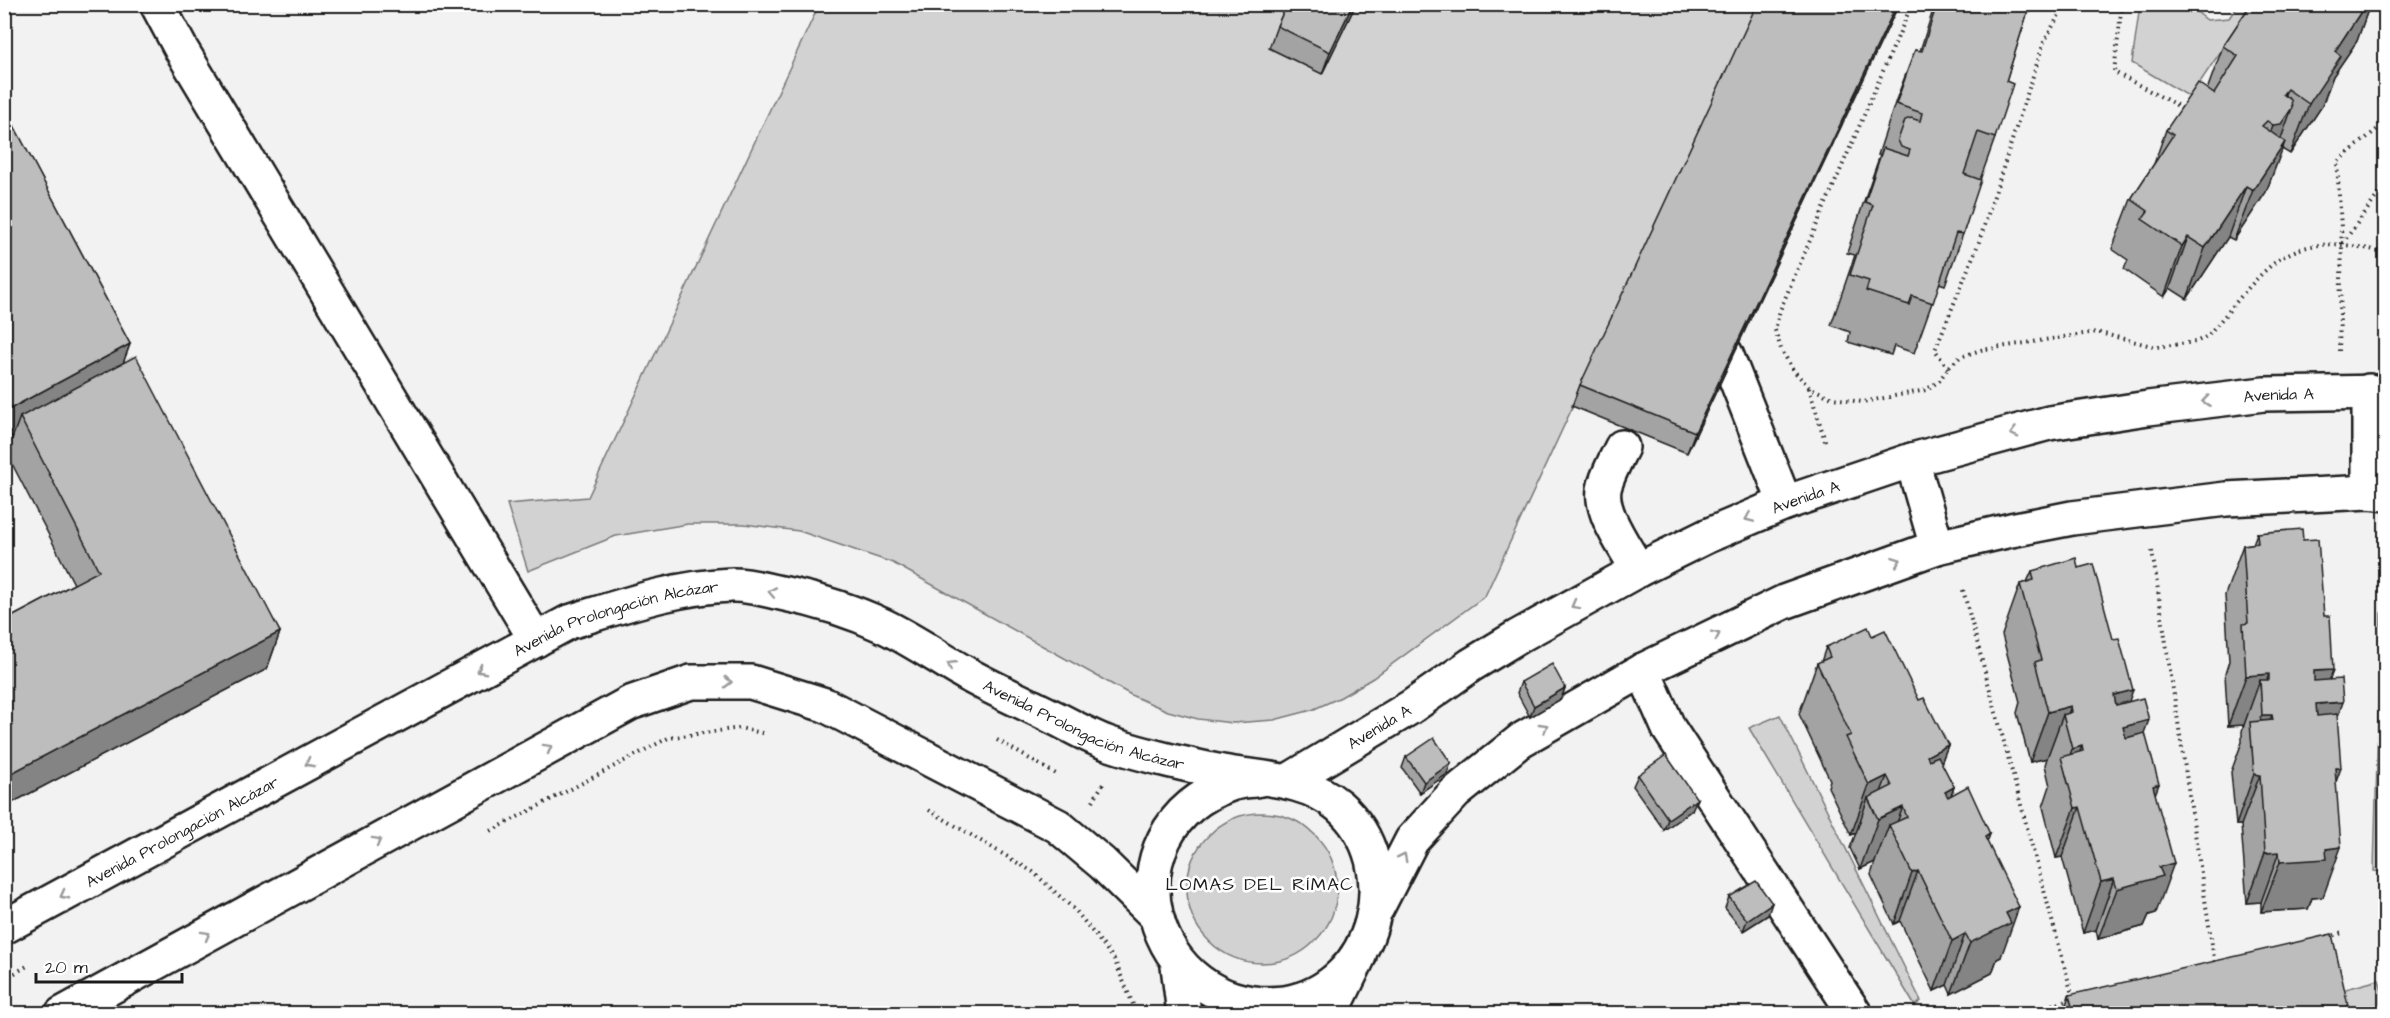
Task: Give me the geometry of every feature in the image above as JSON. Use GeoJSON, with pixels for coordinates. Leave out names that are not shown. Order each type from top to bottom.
{"type":"FeatureCollection","features":[{"type":"Feature","properties":{"kind":"main road"},"geometry":{"type":"LineString","coordinates":[[157,4],[181,49],[536,640]]}},
{"type":"Feature","properties":{"kind":"main road"},"geometry":{"type":"LineString","coordinates":[[1679,323],[1711,338],[1726,354],[1785,503]]}},
{"type":"Feature","properties":{"kind":"main road"},"geometry":{"type":"LineString","coordinates":[[1331,1014],[1370,932],[1376,909],[1412,840],[1455,792],[1521,740],[1643,670],[1784,602],[1937,547],[2072,518],[2191,503],[2226,499],[2377,493],[2377,392]]}},
{"type":"Feature","properties":{"kind":"main road","name":"Avenida A"},"geometry":{"type":"LineString","coordinates":[[1274,780],[1411,707],[1516,637],[1638,570],[1707,536],[1785,503],[1912,460],[2049,423],[2264,394],[2377,392]]}},
{"type":"Feature","properties":{"kind":"main road"},"geometry":{"type":"LineString","coordinates":[[1622,447],[1604,486],[1603,499],[1611,521],[1638,570]]}},
{"type":"Feature","properties":{"kind":"main road"},"geometry":{"type":"LineString","coordinates":[[1912,460],[1937,547]]}},
{"type":"Feature","properties":{"kind":"main road","name":"Avenida Prolongación Alcázar"},"geometry":{"type":"LineString","coordinates":[[4,927],[569,622],[663,594],[734,585],[814,600],[884,626],[974,678],[1105,742],[1182,764],[1274,780],[1315,790],[1339,806],[1358,828],[1371,853],[1377,881],[1376,909]]}},
{"type":"Feature","properties":{"kind":"main road"},"geometry":{"type":"LineString","coordinates":[[1643,670],[1668,729],[1855,1014]]}},
{"type":"Feature","properties":{"kind":"main road"},"geometry":{"type":"LineString","coordinates":[[62,1014],[630,703],[690,682],[751,682],[825,705],[1058,826],[1102,863],[1154,914]]}},
{"type":"Feature","properties":{"kind":"main road"},"geometry":{"type":"LineString","coordinates":[[1274,780],[1232,784],[1207,795],[1185,812],[1168,834],[1157,859],[1152,886],[1154,914],[1162,942],[1178,966],[1201,986],[1228,1000],[1257,1006],[1287,1003],[1316,994],[1340,976],[1360,953]]}},
{"type":"Feature","properties":{"kind":"main road"},"geometry":{"type":"LineString","coordinates":[[1178,966],[1184,1014]]}},
{"type":"Feature","properties":{"kind":"path"},"geometry":{"type":"LineString","coordinates":[[1912,4],[1780,310],[1775,330],[1781,349],[1793,370],[1809,387],[1832,398],[1863,402],[1926,390],[1940,381],[1948,368],[1960,357],[1981,350],[2096,332],[2156,347],[2196,342],[2206,337],[2251,283],[2272,264],[2298,250],[2318,245],[2342,244],[2385,253]]}},
{"type":"Feature","properties":{"kind":"path"},"geometry":{"type":"LineString","coordinates":[[1948,368],[1935,350],[1979,242],[2044,42],[2065,4]]}},
{"type":"Feature","properties":{"kind":"path"},"geometry":{"type":"LineString","coordinates":[[2122,4],[2114,72],[2192,114]]}},
{"type":"Feature","properties":{"kind":"path"},"geometry":{"type":"LineString","coordinates":[[2339,351],[2342,244],[2337,162],[2385,122]]}},
{"type":"Feature","properties":{"kind":"path"},"geometry":{"type":"LineString","coordinates":[[2342,244],[2385,184]]}},
{"type":"Feature","properties":{"kind":"path"},"geometry":{"type":"LineString","coordinates":[[1809,387],[1826,444]]}},
{"type":"Feature","properties":{"kind":"path"},"geometry":{"type":"LineString","coordinates":[[2151,545],[2215,965]]}},
{"type":"Feature","properties":{"kind":"path"},"geometry":{"type":"LineString","coordinates":[[1963,590],[2074,999]]}},
{"type":"Feature","properties":{"kind":"path"},"geometry":{"type":"LineString","coordinates":[[483,835],[668,738],[740,728],[770,735]]}},
{"type":"Feature","properties":{"kind":"path"},"geometry":{"type":"LineString","coordinates":[[922,806],[1033,872],[1076,910],[1114,959],[1137,1014]]}},
{"type":"Feature","properties":{"kind":"path"},"geometry":{"type":"LineString","coordinates":[[2319,939],[2342,933]]}},
{"type":"Feature","properties":{"kind":"path"},"geometry":{"type":"LineString","coordinates":[[2204,968],[2227,962]]}},
{"type":"Feature","properties":{"kind":"path"},"geometry":{"type":"LineString","coordinates":[[2017,1014],[2084,996]]}},
{"type":"Feature","properties":{"kind":"shaded area"},"geometry":{"type":"Polygon","coordinates":[[[819,5],[1759,5],[1485,596],[1373,678],[1341,697],[1312,710],[1274,720],[1233,723],[1198,719],[1168,711],[1133,696],[893,563],[799,531],[744,524],[688,524],[616,536],[528,571],[507,504],[588,497],[819,5]]]}},
{"type":"Feature","properties":{"kind":"shaded area"},"geometry":{"type":"Polygon","coordinates":[[[2140,5],[2188,5],[2207,20],[2229,18],[2238,5],[2252,5],[2190,97],[2132,63],[2140,5]]]}},
{"type":"Feature","properties":{"kind":"shaded area"},"geometry":{"type":"Polygon","coordinates":[[[2381,613],[2386,613],[2385,872],[2374,871],[2381,613]]]}},
{"type":"Feature","properties":{"kind":"shaded area"},"geometry":{"type":"Polygon","coordinates":[[[1780,715],[1921,1001],[1915,1006],[1749,728],[1780,715]]]}},
{"type":"Feature","properties":{"kind":"shaded area"},"geometry":{"type":"Polygon","coordinates":[[[1262,813],[1291,819],[1315,835],[1331,859],[1337,888],[1331,917],[1315,941],[1291,957],[1262,963],[1233,957],[1209,941],[1193,917],[1187,888],[1193,859],[1209,835],[1233,819],[1262,813]]]}},
{"type":"Feature","properties":{"kind":"shaded area"},"geometry":{"type":"Polygon","coordinates":[[[2379,980],[2385,1000],[2385,1013],[2347,1013],[2342,990],[2379,980]]]}},
{"type":"Feature","properties":{"kind":"building"},"geometry":{"type":"Polygon","coordinates":[[[1287,4],[1353,4],[1330,52],[1277,26],[1287,4]]]}},
{"type":"Feature","properties":{"kind":"building"},"geometry":{"type":"Polygon","coordinates":[[[1757,4],[1897,4],[1695,432],[1580,385],[1757,4]]]}},
{"type":"Feature","properties":{"kind":"building"},"geometry":{"type":"Polygon","coordinates":[[[1937,4],[2018,4],[2029,8],[2006,81],[2013,84],[1995,138],[1978,132],[1964,174],[1981,180],[1963,234],[1956,233],[1933,303],[1912,296],[1909,305],[1866,291],[1869,281],[1850,275],[1873,205],[1865,202],[1883,148],[1908,156],[1910,150],[1901,147],[1898,140],[1905,120],[1911,118],[1920,121],[1922,113],[1896,104],[1915,50],[1922,51],[1937,4]]]}},
{"type":"Feature","properties":{"kind":"building"},"geometry":{"type":"Polygon","coordinates":[[[2251,4],[2366,4],[2335,51],[2341,56],[2309,104],[2287,89],[2283,94],[2291,100],[2292,108],[2281,124],[2273,125],[2267,121],[2262,126],[2285,142],[2253,190],[2246,186],[2205,248],[2188,237],[2182,246],[2142,219],[2148,211],[2131,199],[2173,135],[2166,130],[2198,83],[2214,94],[2238,56],[2223,46],[2251,4]]]}},
{"type":"Feature","properties":{"kind":"building"},"geometry":{"type":"Polygon","coordinates":[[[4,107],[130,344],[4,412],[4,107]]]}},
{"type":"Feature","properties":{"kind":"building"},"geometry":{"type":"Polygon","coordinates":[[[136,356],[280,632],[4,777],[4,621],[99,571],[20,417],[136,356]]]}},
{"type":"Feature","properties":{"kind":"building"},"geometry":{"type":"Polygon","coordinates":[[[2302,529],[2303,540],[2318,539],[2324,616],[2330,616],[2333,670],[2314,671],[2314,681],[2341,679],[2343,702],[2316,704],[2317,716],[2337,714],[2341,768],[2335,768],[2341,847],[2326,849],[2327,859],[2280,862],[2279,852],[2265,853],[2260,775],[2254,774],[2250,722],[2273,720],[2272,715],[2262,715],[2260,680],[2269,680],[2269,674],[2246,676],[2243,624],[2248,623],[2243,545],[2258,543],[2257,533],[2302,529]]]}},
{"type":"Feature","properties":{"kind":"building"},"geometry":{"type":"Polygon","coordinates":[[[2076,558],[2078,568],[2093,564],[2113,639],[2119,638],[2133,690],[2114,695],[2116,705],[2143,698],[2149,720],[2123,727],[2126,738],[2145,733],[2159,784],[2153,786],[2174,863],[2159,867],[2163,876],[2117,889],[2114,879],[2101,882],[2080,807],[2075,808],[2061,757],[2083,751],[2082,746],[2072,749],[2063,715],[2072,712],[2071,706],[2048,712],[2035,662],[2041,660],[2020,584],[2034,580],[2032,571],[2076,558]]]}},
{"type":"Feature","properties":{"kind":"building"},"geometry":{"type":"Polygon","coordinates":[[[1868,627],[1872,636],[1885,630],[1919,700],[1924,698],[1948,745],[1927,756],[1929,760],[1938,756],[1954,787],[1945,792],[1948,797],[1968,786],[1990,834],[1985,837],[2019,907],[2006,913],[2011,923],[1970,943],[1965,934],[1952,941],[1918,871],[1912,873],[1889,825],[1907,817],[1903,807],[1878,819],[1868,798],[1892,786],[1887,776],[1869,785],[1846,737],[1851,735],[1817,663],[1830,657],[1826,647],[1868,627]]]}},
{"type":"Feature","properties":{"kind":"building"},"geometry":{"type":"Polygon","coordinates":[[[1552,664],[1565,688],[1534,706],[1521,682],[1552,664]]]}},
{"type":"Feature","properties":{"kind":"building"},"geometry":{"type":"Polygon","coordinates":[[[1434,738],[1451,763],[1424,782],[1406,757],[1434,738]]]}},
{"type":"Feature","properties":{"kind":"building"},"geometry":{"type":"Polygon","coordinates":[[[1666,755],[1697,799],[1668,819],[1638,775],[1666,755]]]}},
{"type":"Feature","properties":{"kind":"building"},"geometry":{"type":"Polygon","coordinates":[[[1756,881],[1772,903],[1747,920],[1729,897],[1756,881]]]}},
{"type":"Feature","properties":{"kind":"building"},"geometry":{"type":"Polygon","coordinates":[[[2332,934],[2350,1014],[2074,1014],[2069,995],[2332,934]]]}},
{"type":"Feature","properties":{"kind":"district","name":"LOMAS DEL RÍMAC"},"geometry":{"type":"Point","coordinates":[1260,884]}}]}
